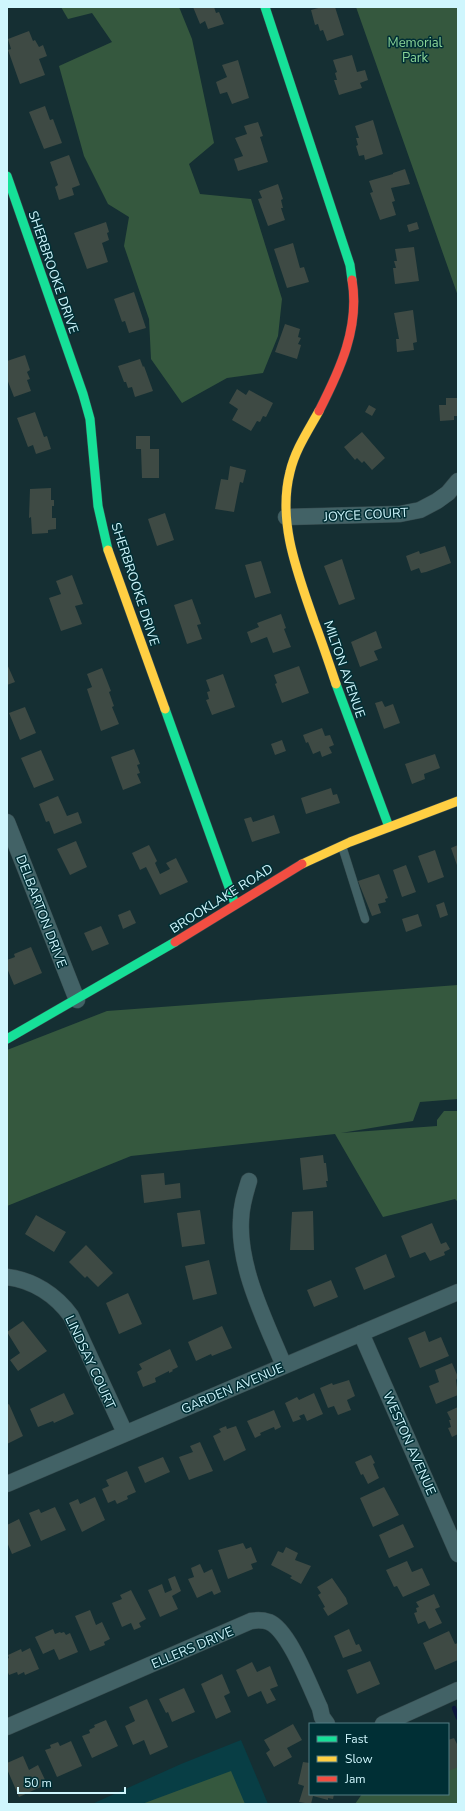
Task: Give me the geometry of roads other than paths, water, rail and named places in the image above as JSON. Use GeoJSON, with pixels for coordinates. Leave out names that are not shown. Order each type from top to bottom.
{"type":"FeatureCollection","features":[{"type":"Feature","properties":{"kind":"street"},"geometry":{"type":"LineString","coordinates":[[265,7],[350,265],[354,291],[354,314],[350,340],[336,378],[294,460],[288,479],[286,517]]}},
{"type":"Feature","properties":{"kind":"street","name":"SHERBROOKE DRIVE"},"geometry":{"type":"LineString","coordinates":[[7,176],[90,419],[98,506],[105,542],[235,904]]}},
{"type":"Feature","properties":{"kind":"street","name":"JOYCE COURT"},"geometry":{"type":"LineString","coordinates":[[286,517],[400,514],[420,510],[448,493],[458,481]]}},
{"type":"Feature","properties":{"kind":"street","name":"MILTON AVENUE"},"geometry":{"type":"LineString","coordinates":[[286,517],[290,549],[336,684],[389,827]]}},
{"type":"Feature","properties":{"kind":"street","name":"BROOKLAKE ROAD"},"geometry":{"type":"LineString","coordinates":[[7,1039],[159,952],[292,870],[342,845],[458,801]]}},
{"type":"Feature","properties":{"kind":"street","name":"DELBARTON DRIVE"},"geometry":{"type":"LineString","coordinates":[[7,822],[77,1000]]}},
{"type":"Feature","properties":{"kind":"street"},"geometry":{"type":"LineString","coordinates":[[249,1181],[241,1219],[241,1239],[250,1280],[284,1366]]}},
{"type":"Feature","properties":{"kind":"street","name":"LINDSAY COURT"},"geometry":{"type":"LineString","coordinates":[[7,1277],[26,1281],[43,1289],[66,1308],[125,1433]]}},
{"type":"Feature","properties":{"kind":"street","name":"GARDEN AVENUE"},"geometry":{"type":"LineString","coordinates":[[7,1484],[458,1292]]}},
{"type":"Feature","properties":{"kind":"street","name":"WESTON AVENUE"},"geometry":{"type":"LineString","coordinates":[[361,1333],[458,1554]]}},
{"type":"Feature","properties":{"kind":"street","name":"ELLERS DRIVE"},"geometry":{"type":"LineString","coordinates":[[7,1728],[251,1621],[260,1620],[270,1622],[285,1635],[320,1708],[322,1717],[326,1723]]}},
{"type":"Feature","properties":{"kind":"street"},"geometry":{"type":"LineString","coordinates":[[385,1723],[458,1690]]}},
{"type":"Feature","properties":{"kind":"lane"},"geometry":{"type":"LineString","coordinates":[[342,845],[365,919]]}},
{"type":"Feature","properties":{"kind":"waterway"},"geometry":{"type":"LineString","coordinates":[[454,1708],[458,1718]]}},
{"type":"Feature","properties":{"kind":"park label","name":"Memorial Park"},"geometry":{"type":"Point","coordinates":[415,50]}}]}
